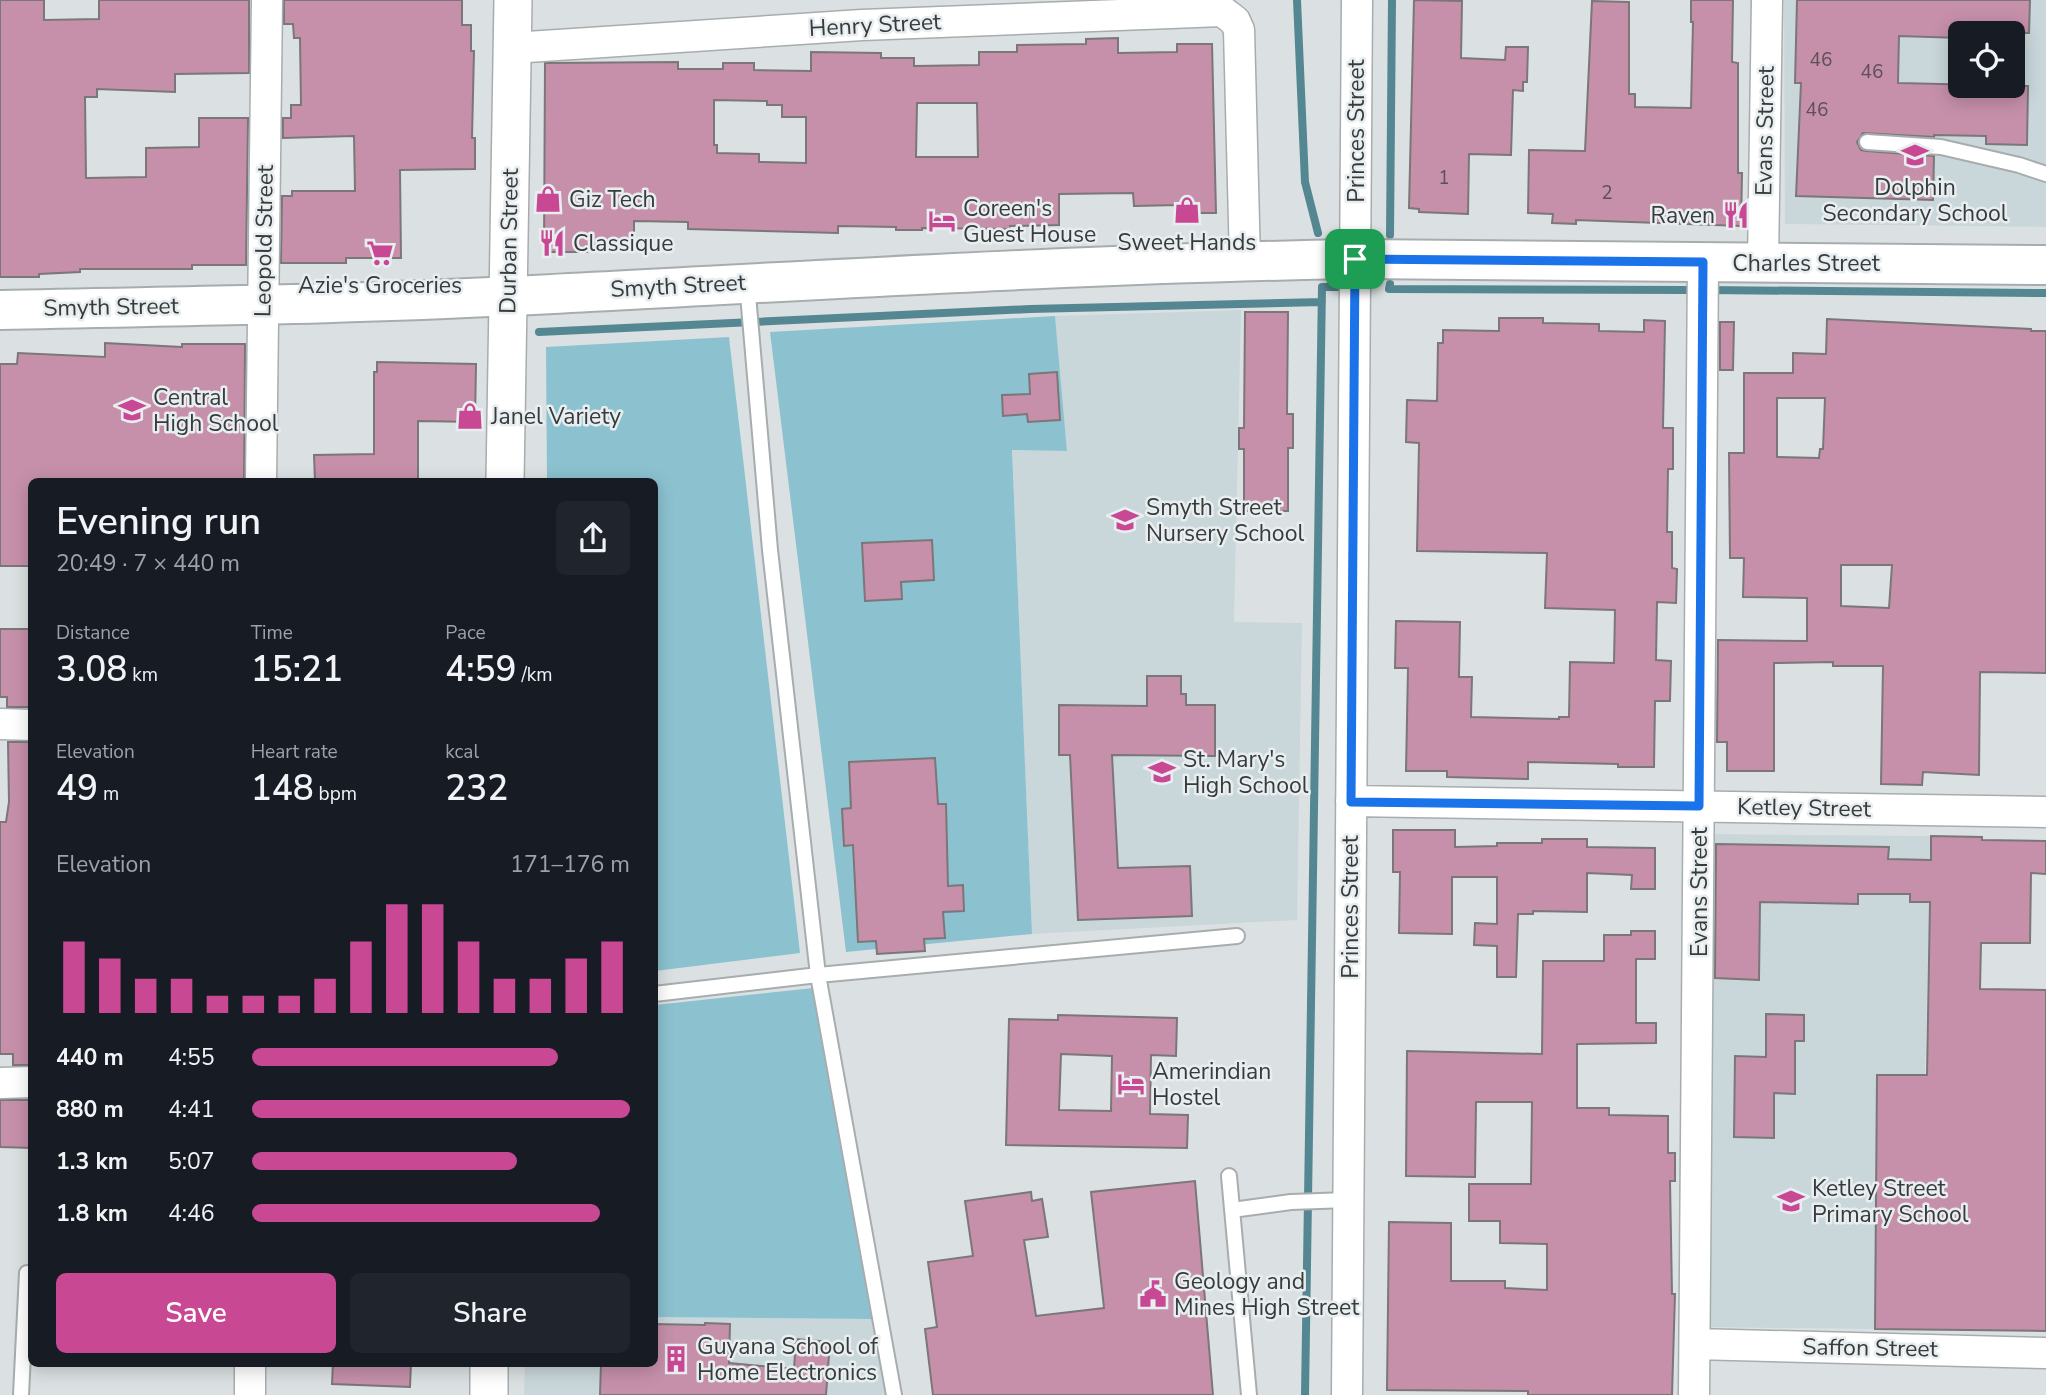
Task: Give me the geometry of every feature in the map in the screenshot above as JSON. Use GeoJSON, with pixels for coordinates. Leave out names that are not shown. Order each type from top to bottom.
{"type":"FeatureCollection","features":[{"type":"Feature","properties":{"kind":"main road","name":"Smyth Street"},"geometry":{"type":"LineString","coordinates":[[0,310],[508,296],[747,282],[1245,261],[1355,259]]}},
{"type":"Feature","properties":{"kind":"main road","name":"Charles Street"},"geometry":{"type":"LineString","coordinates":[[1355,259],[2046,265]]}},
{"type":"Feature","properties":{"kind":"street","name":"Leopold Street"},"geometry":{"type":"LineString","coordinates":[[261,478],[267,0]]}},
{"type":"Feature","properties":{"kind":"street","name":"Durban Street"},"geometry":{"type":"LineString","coordinates":[[505,478],[513,0]]}},
{"type":"Feature","properties":{"kind":"street","name":"Princes Street"},"geometry":{"type":"LineString","coordinates":[[1347,1395],[1335,1201],[1351,802],[1357,0]]}},
{"type":"Feature","properties":{"kind":"street","name":"Evans Street"},"geometry":{"type":"LineString","coordinates":[[1763,262],[1767,0]]}},
{"type":"Feature","properties":{"kind":"street","name":"Henry Street"},"geometry":{"type":"LineString","coordinates":[[512,48],[862,24],[1222,11],[1235,22],[1239,30],[1245,261]]}},
{"type":"Feature","properties":{"kind":"street","name":"Evans Street"},"geometry":{"type":"LineString","coordinates":[[1694,1395],[1703,262]]}},
{"type":"Feature","properties":{"kind":"street"},"geometry":{"type":"LineString","coordinates":[[0,724],[28,725]]}},
{"type":"Feature","properties":{"kind":"street","name":"Ketley Street"},"geometry":{"type":"LineString","coordinates":[[1351,802],[2046,812]]}},
{"type":"Feature","properties":{"kind":"street"},"geometry":{"type":"LineString","coordinates":[[0,1083],[28,1082]]}},
{"type":"Feature","properties":{"kind":"street","name":"Saffon Street"},"geometry":{"type":"LineString","coordinates":[[1695,1344],[2046,1353]]}},
{"type":"Feature","properties":{"kind":"street"},"geometry":{"type":"LineString","coordinates":[[250,1367],[250,1395]]}},
{"type":"Feature","properties":{"kind":"street"},"geometry":{"type":"LineString","coordinates":[[489,1367],[489,1395]]}},
{"type":"Feature","properties":{"kind":"lane"},"geometry":{"type":"LineString","coordinates":[[1867,142],[1941,147],[2046,174]]}},
{"type":"Feature","properties":{"kind":"lane"},"geometry":{"type":"LineString","coordinates":[[747,282],[770,550],[818,975],[894,1395]]}},
{"type":"Feature","properties":{"kind":"lane"},"geometry":{"type":"LineString","coordinates":[[658,994],[818,975],[1237,936]]}},
{"type":"Feature","properties":{"kind":"lane"},"geometry":{"type":"LineString","coordinates":[[1229,1176],[1249,1395]]}},
{"type":"Feature","properties":{"kind":"lane"},"geometry":{"type":"LineString","coordinates":[[1232,1210],[1291,1202],[1335,1201]]}},
{"type":"Feature","properties":{"kind":"lane"},"geometry":{"type":"LineString","coordinates":[[21,1395],[27,1273]]}},
{"type":"Feature","properties":{"kind":"shaded area","name":"Dolphin Secondary School"},"geometry":{"type":"Polygon","coordinates":[[[1784,0],[2046,0],[2046,227],[1785,224],[1784,0]]]}},
{"type":"Feature","properties":{"kind":"shaded area","name":"St. Mary's High School"},"geometry":{"type":"Polygon","coordinates":[[[1241,310],[1234,622],[1302,623],[1297,920],[1032,934],[1012,449],[1067,451],[1055,316],[1241,310]]]}},
{"type":"Feature","properties":{"kind":"shaded area"},"geometry":{"type":"Polygon","coordinates":[[[1055,316],[1067,451],[1012,450],[1032,934],[846,952],[770,332],[1055,316]]]}},
{"type":"Feature","properties":{"kind":"shaded area"},"geometry":{"type":"Polygon","coordinates":[[[729,337],[800,953],[658,971],[658,478],[547,478],[546,347],[729,337]]]}},
{"type":"Feature","properties":{"kind":"shaded area","name":"Ketley Street Primary School"},"geometry":{"type":"Polygon","coordinates":[[[1707,834],[1931,836],[1925,1075],[1877,1075],[1875,1329],[1705,1327],[1707,834]]]}},
{"type":"Feature","properties":{"kind":"shaded area"},"geometry":{"type":"Polygon","coordinates":[[[813,988],[873,1319],[658,1317],[658,1005],[813,988]]]}},
{"type":"Feature","properties":{"kind":"shaded area"},"geometry":{"type":"Polygon","coordinates":[[[658,1317],[873,1319],[885,1395],[524,1395],[525,1367],[658,1367],[658,1317]]]}},
{"type":"Feature","properties":{"kind":"building"},"geometry":{"type":"Polygon","coordinates":[[[0,0],[44,0],[44,20],[99,19],[99,0],[249,0],[249,73],[175,74],[175,92],[97,89],[97,97],[85,97],[86,178],[146,177],[146,148],[199,147],[199,118],[248,118],[246,265],[192,265],[192,269],[80,269],[80,272],[39,274],[39,277],[0,277],[0,0]]]}},
{"type":"Feature","properties":{"kind":"building"},"geometry":{"type":"Polygon","coordinates":[[[284,0],[462,0],[462,25],[471,25],[471,51],[474,51],[472,138],[475,138],[475,169],[400,170],[401,258],[346,258],[346,263],[281,263],[282,196],[292,196],[292,191],[355,191],[354,136],[283,138],[283,118],[291,118],[291,105],[301,105],[300,38],[294,38],[293,24],[284,24],[284,0]]]}},
{"type":"Feature","properties":{"kind":"building"},"geometry":{"type":"Polygon","coordinates":[[[1414,0],[1462,1],[1461,58],[1505,60],[1506,47],[1528,47],[1527,82],[1523,82],[1523,91],[1513,90],[1511,155],[1469,154],[1468,214],[1419,212],[1419,209],[1409,208],[1414,0]]]}},
{"type":"Feature","properties":{"kind":"building"},"geometry":{"type":"Polygon","coordinates":[[[1691,0],[1733,0],[1732,62],[1738,63],[1741,226],[1576,220],[1576,224],[1552,223],[1553,214],[1528,213],[1529,150],[1585,151],[1592,1],[1629,2],[1629,94],[1635,94],[1635,107],[1691,108],[1691,0]]]}},
{"type":"Feature","properties":{"kind":"building"},"geometry":{"type":"Polygon","coordinates":[[[1797,0],[2030,0],[2029,33],[2025,33],[2025,21],[1948,21],[1948,38],[1899,36],[1898,83],[1948,84],[1948,98],[2025,98],[2025,86],[2028,86],[2027,145],[1986,144],[1986,136],[1934,137],[1863,133],[1857,142],[1861,150],[1934,156],[1933,200],[1796,196],[1801,83],[1795,83],[1797,0]]]}},
{"type":"Feature","properties":{"kind":"building"},"geometry":{"type":"Polygon","coordinates":[[[1118,38],[1118,53],[1177,52],[1177,44],[1212,44],[1216,213],[1180,213],[1180,205],[1134,206],[1133,193],[1059,194],[1059,225],[1010,226],[1010,229],[922,230],[838,226],[838,233],[688,229],[688,222],[634,221],[634,245],[587,245],[587,252],[544,252],[545,63],[678,62],[678,69],[723,69],[723,63],[754,63],[754,70],[811,71],[811,52],[881,53],[881,58],[914,58],[914,66],[979,65],[979,52],[1017,52],[1017,45],[1086,44],[1086,39],[1118,38]],[[714,100],[714,145],[717,145],[717,153],[759,154],[759,162],[806,163],[806,117],[782,117],[782,105],[767,105],[767,101],[714,100]],[[917,103],[916,157],[978,157],[977,103],[917,103]]]}},
{"type":"Feature","properties":{"kind":"building"},"geometry":{"type":"Polygon","coordinates":[[[1245,312],[1288,312],[1287,414],[1293,414],[1293,448],[1288,448],[1288,511],[1244,511],[1244,449],[1239,449],[1239,428],[1244,428],[1245,312]]]}},
{"type":"Feature","properties":{"kind":"building"},"geometry":{"type":"Polygon","coordinates":[[[1499,318],[1543,318],[1543,323],[1599,324],[1599,331],[1644,332],[1644,320],[1665,321],[1663,428],[1673,428],[1673,469],[1668,469],[1667,532],[1672,532],[1672,568],[1677,569],[1676,603],[1657,602],[1656,660],[1671,661],[1670,701],[1655,701],[1654,767],[1528,762],[1528,779],[1447,777],[1447,771],[1406,771],[1408,668],[1395,668],[1396,621],[1460,622],[1459,677],[1472,677],[1471,717],[1569,717],[1570,662],[1614,663],[1615,610],[1545,608],[1547,553],[1417,551],[1419,443],[1406,442],[1407,400],[1437,401],[1438,343],[1443,343],[1443,330],[1499,331],[1499,318]]]}},
{"type":"Feature","properties":{"kind":"building"},"geometry":{"type":"Polygon","coordinates":[[[1827,319],[2046,331],[2046,673],[1980,672],[1979,775],[1923,772],[1922,785],[1881,784],[1883,666],[1833,666],[1833,662],[1774,663],[1774,771],[1727,771],[1727,742],[1717,742],[1718,640],[1807,641],[1807,598],[1743,597],[1744,558],[1730,558],[1729,453],[1744,453],[1744,373],[1793,373],[1793,353],[1826,354],[1827,319]],[[1777,398],[1777,457],[1819,458],[1820,449],[1823,449],[1825,398],[1777,398]],[[1841,565],[1841,606],[1889,608],[1892,565],[1841,565]]]}},
{"type":"Feature","properties":{"kind":"building"},"geometry":{"type":"Polygon","coordinates":[[[1720,322],[1734,322],[1733,370],[1720,370],[1720,322]]]}},
{"type":"Feature","properties":{"kind":"building"},"geometry":{"type":"Polygon","coordinates":[[[105,343],[182,347],[182,344],[245,344],[244,478],[28,478],[28,566],[0,566],[0,364],[17,364],[18,353],[105,357],[105,343]]]}},
{"type":"Feature","properties":{"kind":"building"},"geometry":{"type":"Polygon","coordinates":[[[377,362],[476,364],[475,422],[418,421],[418,478],[315,478],[314,455],[374,454],[374,372],[377,372],[377,362]]]}},
{"type":"Feature","properties":{"kind":"building"},"geometry":{"type":"Polygon","coordinates":[[[1057,372],[1060,420],[1028,422],[1027,414],[1003,416],[1002,395],[1030,394],[1029,374],[1057,372]]]}},
{"type":"Feature","properties":{"kind":"building"},"geometry":{"type":"Polygon","coordinates":[[[932,540],[934,580],[901,582],[902,599],[865,601],[862,543],[932,540]]]}},
{"type":"Feature","properties":{"kind":"building"},"geometry":{"type":"Polygon","coordinates":[[[0,629],[28,629],[28,707],[7,707],[7,697],[0,697],[0,629]]]}},
{"type":"Feature","properties":{"kind":"building"},"geometry":{"type":"Polygon","coordinates":[[[1147,676],[1181,676],[1181,694],[1186,694],[1186,705],[1215,705],[1215,756],[1112,755],[1118,868],[1190,866],[1192,916],[1078,920],[1070,755],[1059,755],[1059,705],[1147,706],[1147,676]]]}},
{"type":"Feature","properties":{"kind":"building"},"geometry":{"type":"Polygon","coordinates":[[[8,742],[28,742],[28,1065],[13,1065],[13,1054],[0,1054],[0,822],[6,822],[9,802],[8,742]]]}},
{"type":"Feature","properties":{"kind":"building"},"geometry":{"type":"Polygon","coordinates":[[[935,758],[938,804],[946,804],[948,886],[963,885],[964,911],[943,912],[945,938],[924,939],[925,951],[877,954],[876,941],[858,942],[853,845],[844,846],[842,809],[851,808],[849,762],[935,758]]]}},
{"type":"Feature","properties":{"kind":"building"},"geometry":{"type":"Polygon","coordinates":[[[1393,830],[1455,830],[1455,847],[1542,843],[1542,839],[1587,839],[1587,847],[1655,848],[1655,889],[1631,889],[1632,875],[1587,873],[1587,912],[1533,911],[1533,914],[1518,914],[1516,977],[1497,977],[1497,946],[1474,945],[1475,923],[1497,924],[1497,877],[1452,877],[1452,934],[1399,933],[1400,872],[1393,872],[1393,830]]]}},
{"type":"Feature","properties":{"kind":"building"},"geometry":{"type":"Polygon","coordinates":[[[1931,836],[2046,841],[2046,874],[2031,873],[2030,943],[1981,943],[1980,989],[2046,990],[2046,1331],[1875,1329],[1877,1075],[1927,1075],[1930,902],[1910,902],[1910,894],[1858,894],[1858,904],[1760,902],[1759,980],[1715,978],[1716,844],[1889,847],[1888,859],[1931,860],[1931,836]]]}},
{"type":"Feature","properties":{"kind":"building"},"geometry":{"type":"Polygon","coordinates":[[[1631,931],[1655,931],[1655,959],[1636,959],[1636,1023],[1656,1023],[1656,1043],[1577,1044],[1577,1108],[1609,1108],[1609,1115],[1668,1116],[1668,1153],[1675,1153],[1675,1181],[1670,1181],[1672,1294],[1675,1294],[1672,1395],[1528,1395],[1528,1391],[1387,1390],[1389,1222],[1451,1223],[1451,1281],[1505,1281],[1505,1288],[1547,1290],[1547,1244],[1500,1243],[1500,1221],[1469,1221],[1469,1184],[1531,1184],[1532,1102],[1476,1102],[1475,1177],[1406,1176],[1407,1051],[1542,1054],[1543,961],[1604,961],[1604,935],[1631,935],[1631,931]]]}},
{"type":"Feature","properties":{"kind":"building"},"geometry":{"type":"Polygon","coordinates":[[[1766,1014],[1804,1015],[1804,1041],[1795,1041],[1795,1094],[1774,1093],[1774,1138],[1734,1137],[1735,1056],[1766,1057],[1766,1014]]]}},
{"type":"Feature","properties":{"kind":"building","name":"Amerindian Hostel"},"geometry":{"type":"Polygon","coordinates":[[[1058,1015],[1177,1018],[1176,1056],[1151,1055],[1150,1114],[1188,1115],[1187,1148],[1006,1145],[1009,1019],[1058,1020],[1058,1015]],[[1061,1054],[1059,1110],[1111,1111],[1112,1056],[1061,1054]]]}},
{"type":"Feature","properties":{"kind":"building"},"geometry":{"type":"Polygon","coordinates":[[[0,1100],[28,1100],[28,1148],[0,1147],[0,1100]]]}},
{"type":"Feature","properties":{"kind":"building"},"geometry":{"type":"Polygon","coordinates":[[[1195,1181],[1213,1395],[933,1395],[925,1329],[937,1327],[928,1262],[973,1256],[965,1201],[1031,1192],[1032,1201],[1042,1199],[1048,1237],[1024,1240],[1036,1316],[1104,1308],[1091,1192],[1195,1181]]]}},
{"type":"Feature","properties":{"kind":"building"},"geometry":{"type":"Polygon","coordinates":[[[658,1324],[730,1324],[729,1363],[794,1369],[796,1339],[830,1342],[826,1395],[600,1395],[601,1367],[658,1367],[658,1324]]]}},
{"type":"Feature","properties":{"kind":"building"},"geometry":{"type":"Polygon","coordinates":[[[333,1367],[411,1367],[410,1387],[332,1384],[333,1367]]]}},
{"type":"Feature","properties":{"kind":"waterway"},"geometry":{"type":"LineString","coordinates":[[1297,0],[1305,182],[1318,233]]}},
{"type":"Feature","properties":{"kind":"waterway"},"geometry":{"type":"LineString","coordinates":[[1390,235],[1392,0]]}},
{"type":"Feature","properties":{"kind":"waterway"},"geometry":{"type":"LineString","coordinates":[[1390,284],[1389,289],[1687,290]]}},
{"type":"Feature","properties":{"kind":"waterway"},"geometry":{"type":"LineString","coordinates":[[1305,1395],[1322,287],[1337,287]]}},
{"type":"Feature","properties":{"kind":"waterway"},"geometry":{"type":"LineString","coordinates":[[1709,290],[2046,293]]}},
{"type":"Feature","properties":{"kind":"waterway"},"geometry":{"type":"LineString","coordinates":[[539,332],[1030,309],[1322,302]]}},
{"type":"Feature","properties":{"kind":"place","name":"Dolphin Secondary School"},"geometry":{"type":"Point","coordinates":[1915,155]}},
{"type":"Feature","properties":{"kind":"place","name":"Giz Tech"},"geometry":{"type":"Point","coordinates":[548,199]}},
{"type":"Feature","properties":{"kind":"place","name":"Sweet Hands"},"geometry":{"type":"Point","coordinates":[1187,210]}},
{"type":"Feature","properties":{"kind":"place","name":"Raven"},"geometry":{"type":"Point","coordinates":[1736,215]}},
{"type":"Feature","properties":{"kind":"place","name":"Coreen's Guest House"},"geometry":{"type":"Point","coordinates":[942,221]}},
{"type":"Feature","properties":{"kind":"place","name":"Classique"},"geometry":{"type":"Point","coordinates":[552,243]}},
{"type":"Feature","properties":{"kind":"place","name":"Azie's Groceries"},"geometry":{"type":"Point","coordinates":[380,253]}},
{"type":"Feature","properties":{"kind":"place","name":"Central High School"},"geometry":{"type":"Point","coordinates":[132,410]}},
{"type":"Feature","properties":{"kind":"place","name":"Janel Variety"},"geometry":{"type":"Point","coordinates":[470,416]}},
{"type":"Feature","properties":{"kind":"place","name":"Smyth Street Nursery School"},"geometry":{"type":"Point","coordinates":[1125,520]}},
{"type":"Feature","properties":{"kind":"place","name":"St. Mary's High School"},"geometry":{"type":"Point","coordinates":[1162,772]}},
{"type":"Feature","properties":{"kind":"place","name":"Amerindian Hostel"},"geometry":{"type":"Point","coordinates":[1131,1084]}},
{"type":"Feature","properties":{"kind":"place","name":"Ketley Street Primary School"},"geometry":{"type":"Point","coordinates":[1791,1201]}},
{"type":"Feature","properties":{"kind":"place","name":"Geology and Mines High Street"},"geometry":{"type":"Point","coordinates":[1153,1294]}},
{"type":"Feature","properties":{"kind":"place","name":"Guyana School of Home Electronics"},"geometry":{"type":"Point","coordinates":[676,1359]}},
{"type":"Feature","properties":{"kind":"route"},"geometry":{"type":"LineString","coordinates":[[1355,259],[1703,262],[1699,806],[1351,802],[1355,259]]}}]}
